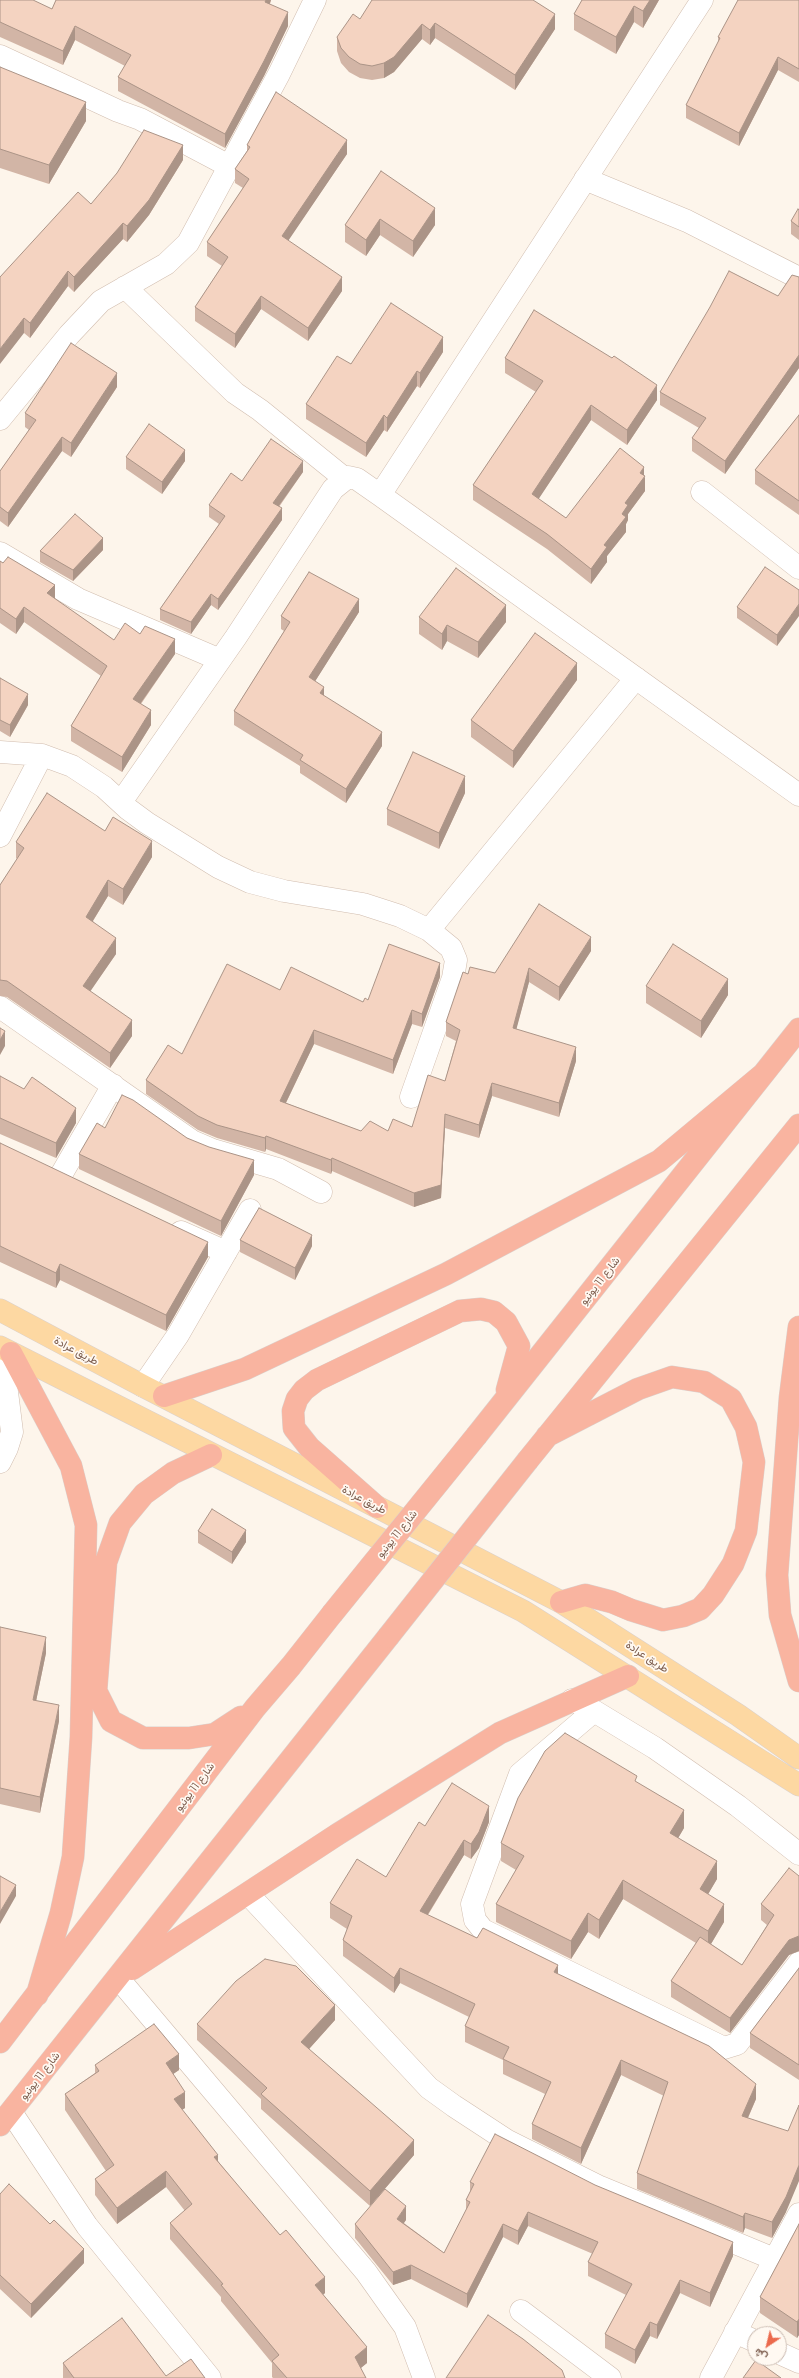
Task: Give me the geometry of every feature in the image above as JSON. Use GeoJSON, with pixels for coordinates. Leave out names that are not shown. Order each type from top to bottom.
{"type":"FeatureCollection","features":[{"type":"Feature","properties":{"kind":"highway","name":"شارع 11 يونيو"},"geometry":{"type":"LineString","coordinates":[[0,2042],[255,1708],[291,1666],[502,1404],[799,1029]]}},
{"type":"Feature","properties":{"kind":"highway"},"geometry":{"type":"LineString","coordinates":[[164,1396],[245,1369],[432,1280],[659,1161],[762,1075]]}},
{"type":"Feature","properties":{"kind":"highway","name":"شارع 11 يونيو"},"geometry":{"type":"LineString","coordinates":[[6,2119],[547,1436],[799,1125]]}},
{"type":"Feature","properties":{"kind":"highway"},"geometry":{"type":"LineString","coordinates":[[377,1507],[309,1447],[294,1428],[293,1411],[296,1399],[304,1390],[317,1380],[460,1311],[481,1309],[494,1312],[506,1322],[519,1346],[515,1367],[502,1404]]}},
{"type":"Feature","properties":{"kind":"highway"},"geometry":{"type":"LineString","coordinates":[[799,1327],[790,1398],[777,1575],[780,1615],[799,1680]]}},
{"type":"Feature","properties":{"kind":"highway"},"geometry":{"type":"LineString","coordinates":[[4,1355],[71,1466],[86,1525],[81,1737],[73,1857],[61,1913],[36,1995]]}},
{"type":"Feature","properties":{"kind":"highway"},"geometry":{"type":"LineString","coordinates":[[547,1436],[638,1389],[672,1377],[704,1382],[730,1399],[746,1427],[754,1462],[746,1531],[733,1564],[713,1595],[700,1609],[683,1616],[663,1620],[631,1610],[612,1602],[585,1595],[561,1602]]}},
{"type":"Feature","properties":{"kind":"highway"},"geometry":{"type":"LineString","coordinates":[[211,1455],[173,1473],[144,1494],[120,1523],[106,1562],[96,1691],[111,1721],[143,1738],[189,1738],[215,1734],[255,1708]]}},
{"type":"Feature","properties":{"kind":"highway"},"geometry":{"type":"LineString","coordinates":[[118,1978],[338,1834],[500,1734],[572,1700],[628,1676]]}},
{"type":"Feature","properties":{"kind":"main road","name":"طريق عرادة"},"geometry":{"type":"LineString","coordinates":[[0,1310],[142,1386],[561,1602],[738,1715],[799,1758]]}},
{"type":"Feature","properties":{"kind":"main road"},"geometry":{"type":"LineString","coordinates":[[4,1355],[211,1455],[523,1612],[628,1676],[799,1785]]}},
{"type":"Feature","properties":{"kind":"street"},"geometry":{"type":"LineString","coordinates":[[1,414],[74,329],[101,301],[166,264],[188,243],[279,74],[315,0]]}},
{"type":"Feature","properties":{"kind":"street"},"geometry":{"type":"LineString","coordinates":[[380,495],[702,0]]}},
{"type":"Feature","properties":{"kind":"street"},"geometry":{"type":"LineString","coordinates":[[0,56],[118,111],[140,119],[229,166]]}},
{"type":"Feature","properties":{"kind":"street"},"geometry":{"type":"LineString","coordinates":[[585,179],[687,221],[799,278]]}},
{"type":"Feature","properties":{"kind":"street"},"geometry":{"type":"LineString","coordinates":[[125,287],[235,393],[260,410],[344,478],[357,479],[380,495],[799,795]]}},
{"type":"Feature","properties":{"kind":"street"},"geometry":{"type":"LineString","coordinates":[[121,802],[218,659],[236,637],[333,489],[344,478]]}},
{"type":"Feature","properties":{"kind":"street"},"geometry":{"type":"LineString","coordinates":[[702,492],[799,568]]}},
{"type":"Feature","properties":{"kind":"street"},"geometry":{"type":"LineString","coordinates":[[0,553],[78,599],[218,659]]}},
{"type":"Feature","properties":{"kind":"street"},"geometry":{"type":"LineString","coordinates":[[429,930],[636,678]]}},
{"type":"Feature","properties":{"kind":"street"},"geometry":{"type":"LineString","coordinates":[[0,752],[42,755],[87,774],[128,809],[175,841],[218,867],[250,882],[284,891],[363,904],[400,916],[429,930],[450,948],[456,960],[453,978],[411,1097]]}},
{"type":"Feature","properties":{"kind":"street"},"geometry":{"type":"LineString","coordinates":[[0,836],[42,755]]}},
{"type":"Feature","properties":{"kind":"street"},"geometry":{"type":"LineString","coordinates":[[0,1007],[192,1141],[213,1150],[278,1169],[321,1192]]}},
{"type":"Feature","properties":{"kind":"street"},"geometry":{"type":"LineString","coordinates":[[61,1175],[113,1085]]}},
{"type":"Feature","properties":{"kind":"street"},"geometry":{"type":"LineString","coordinates":[[41,1165],[83,1185]]}},
{"type":"Feature","properties":{"kind":"street"},"geometry":{"type":"LineString","coordinates":[[142,1386],[178,1335],[250,1210]]}},
{"type":"Feature","properties":{"kind":"street"},"geometry":{"type":"LineString","coordinates":[[161,1222],[226,1252]]}},
{"type":"Feature","properties":{"kind":"street"},"geometry":{"type":"LineString","coordinates":[[0,1462],[7,1448],[12,1432],[4,1355]]}},
{"type":"Feature","properties":{"kind":"street"},"geometry":{"type":"LineString","coordinates":[[572,1700],[594,1711],[654,1748],[738,1806],[799,1854]]}},
{"type":"Feature","properties":{"kind":"street"},"geometry":{"type":"LineString","coordinates":[[594,1711],[520,1774],[472,1904],[475,1920],[483,1930],[724,2048],[737,2044],[799,1963]]}},
{"type":"Feature","properties":{"kind":"street"},"geometry":{"type":"LineString","coordinates":[[248,1894],[429,2088],[454,2106],[506,2140],[593,2183],[774,2259]]}},
{"type":"Feature","properties":{"kind":"street"},"geometry":{"type":"LineString","coordinates":[[118,1978],[366,2272],[405,2327],[424,2378]]}},
{"type":"Feature","properties":{"kind":"street"},"geometry":{"type":"LineString","coordinates":[[6,2119],[87,2226],[210,2378]]}},
{"type":"Feature","properties":{"kind":"street"},"geometry":{"type":"LineString","coordinates":[[711,2378],[799,2214]]}},
{"type":"Feature","properties":{"kind":"street"},"geometry":{"type":"LineString","coordinates":[[521,2312],[610,2378]]}},
{"type":"Feature","properties":{"kind":"street"},"geometry":{"type":"LineString","coordinates":[[735,2332],[747,2338]]}},
{"type":"Feature","properties":{"kind":"street"},"geometry":{"type":"LineString","coordinates":[[787,2357],[799,2362]]}},
{"type":"Feature","properties":{"kind":"building"},"geometry":{"type":"Polygon","coordinates":[[[0,0],[33,0],[52,9],[56,0],[266,0],[265,2],[288,12],[225,134],[118,77],[131,55],[75,26],[63,51],[0,22],[0,0]]]}},
{"type":"Feature","properties":{"kind":"building"},"geometry":{"type":"Polygon","coordinates":[[[372,0],[533,0],[555,14],[515,75],[435,23],[430,30],[422,24],[394,57],[384,63],[372,66],[360,64],[349,57],[341,48],[337,37],[353,14],[360,19],[372,0]]]}},
{"type":"Feature","properties":{"kind":"building"},"geometry":{"type":"Polygon","coordinates":[[[582,0],[650,0],[643,11],[634,6],[616,37],[574,14],[582,0]]]}},
{"type":"Feature","properties":{"kind":"building"},"geometry":{"type":"Polygon","coordinates":[[[738,0],[799,0],[799,69],[778,57],[739,133],[686,105],[720,38],[718,37],[738,0]]]}},
{"type":"Feature","properties":{"kind":"building"},"geometry":{"type":"Polygon","coordinates":[[[0,67],[86,102],[49,165],[0,149],[0,67]]]}},
{"type":"Feature","properties":{"kind":"building"},"geometry":{"type":"Polygon","coordinates":[[[276,92],[347,140],[282,236],[342,277],[308,328],[261,296],[235,334],[195,307],[228,257],[207,242],[249,179],[235,169],[250,147],[247,145],[276,92]]]}},
{"type":"Feature","properties":{"kind":"building"},"geometry":{"type":"Polygon","coordinates":[[[144,130],[183,145],[149,200],[127,226],[123,223],[74,277],[68,271],[30,323],[24,318],[0,349],[0,277],[78,192],[91,204],[117,173],[144,130]]]}},
{"type":"Feature","properties":{"kind":"building"},"geometry":{"type":"Polygon","coordinates":[[[381,171],[435,208],[413,241],[380,219],[366,240],[345,225],[381,171]]]}},
{"type":"Feature","properties":{"kind":"building"},"geometry":{"type":"Polygon","coordinates":[[[798,209],[799,210],[799,227],[791,221],[798,209]]]}},
{"type":"Feature","properties":{"kind":"building"},"geometry":{"type":"Polygon","coordinates":[[[729,271],[778,296],[792,275],[799,277],[799,355],[725,461],[692,438],[706,418],[660,392],[710,307],[729,271]]]}},
{"type":"Feature","properties":{"kind":"building"},"geometry":{"type":"Polygon","coordinates":[[[391,303],[443,337],[420,373],[417,371],[387,418],[384,415],[366,443],[306,404],[337,356],[351,364],[391,303]]]}},
{"type":"Feature","properties":{"kind":"building"},"geometry":{"type":"Polygon","coordinates":[[[534,310],[612,358],[614,356],[657,385],[627,430],[591,405],[532,494],[566,518],[620,448],[644,467],[640,473],[645,476],[625,503],[628,505],[622,514],[626,517],[604,545],[607,547],[591,569],[547,534],[473,485],[543,381],[505,358],[534,310]]]}},
{"type":"Feature","properties":{"kind":"building"},"geometry":{"type":"Polygon","coordinates":[[[71,343],[117,373],[71,443],[62,437],[8,513],[0,507],[0,471],[36,420],[25,413],[71,343]]]}},
{"type":"Feature","properties":{"kind":"building"},"geometry":{"type":"Polygon","coordinates":[[[799,415],[799,501],[755,470],[799,415]]]}},
{"type":"Feature","properties":{"kind":"building"},"geometry":{"type":"Polygon","coordinates":[[[149,424],[185,450],[162,482],[126,457],[149,424]]]}},
{"type":"Feature","properties":{"kind":"building"},"geometry":{"type":"Polygon","coordinates":[[[271,439],[303,461],[273,503],[282,508],[218,599],[211,594],[191,622],[160,609],[225,516],[209,505],[231,473],[242,481],[271,439]]]}},
{"type":"Feature","properties":{"kind":"building"},"geometry":{"type":"Polygon","coordinates":[[[75,514],[103,538],[73,570],[40,551],[75,514]]]}},
{"type":"Feature","properties":{"kind":"building"},"geometry":{"type":"Polygon","coordinates":[[[8,557],[55,585],[47,593],[114,640],[125,623],[140,634],[145,626],[175,639],[133,699],[151,710],[122,757],[71,726],[107,666],[24,607],[16,619],[0,608],[0,561],[3,563],[8,557]]]}},
{"type":"Feature","properties":{"kind":"building"},"geometry":{"type":"Polygon","coordinates":[[[765,567],[799,590],[799,604],[777,635],[737,607],[765,567]]]}},
{"type":"Feature","properties":{"kind":"building"},"geometry":{"type":"Polygon","coordinates":[[[456,568],[506,605],[478,642],[447,625],[442,634],[419,617],[456,568]]]}},
{"type":"Feature","properties":{"kind":"building"},"geometry":{"type":"Polygon","coordinates":[[[309,572],[359,599],[309,677],[324,687],[320,693],[382,732],[346,789],[300,760],[303,755],[234,711],[290,622],[281,616],[309,572]]]}},
{"type":"Feature","properties":{"kind":"building"},"geometry":{"type":"Polygon","coordinates":[[[535,633],[577,663],[513,751],[471,720],[535,633]]]}},
{"type":"Feature","properties":{"kind":"building"},"geometry":{"type":"Polygon","coordinates":[[[0,678],[28,694],[10,725],[0,720],[0,678]]]}},
{"type":"Feature","properties":{"kind":"building"},"geometry":{"type":"Polygon","coordinates":[[[413,752],[465,776],[439,833],[387,809],[413,752]]]}},
{"type":"Feature","properties":{"kind":"building"},"geometry":{"type":"Polygon","coordinates":[[[47,793],[105,831],[113,817],[152,841],[123,889],[108,880],[86,917],[116,938],[83,986],[132,1020],[110,1053],[7,981],[0,980],[0,885],[24,848],[16,842],[47,793]]]}},
{"type":"Feature","properties":{"kind":"building"},"geometry":{"type":"Polygon","coordinates":[[[539,904],[591,937],[559,987],[529,968],[513,1028],[576,1047],[559,1103],[492,1083],[479,1125],[445,1114],[441,1185],[414,1193],[332,1158],[331,1160],[266,1136],[265,1138],[217,1125],[198,1116],[146,1080],[168,1045],[182,1054],[227,964],[280,990],[291,967],[363,1002],[365,998],[368,1000],[389,944],[440,963],[422,1014],[412,1010],[393,1060],[314,1030],[280,1101],[361,1131],[370,1121],[388,1131],[393,1119],[412,1127],[428,1075],[445,1081],[460,1030],[446,1022],[463,972],[468,974],[470,967],[495,973],[539,904]]]}},
{"type":"Feature","properties":{"kind":"building"},"geometry":{"type":"Polygon","coordinates":[[[673,944],[728,979],[701,1021],[646,986],[673,944]]]}},
{"type":"Feature","properties":{"kind":"building"},"geometry":{"type":"Polygon","coordinates":[[[0,1028],[5,1031],[0,1040],[0,1028]]]}},
{"type":"Feature","properties":{"kind":"building"},"geometry":{"type":"Polygon","coordinates":[[[0,1076],[24,1089],[32,1077],[76,1108],[56,1143],[0,1118],[0,1076]]]}},
{"type":"Feature","properties":{"kind":"building"},"geometry":{"type":"Polygon","coordinates":[[[122,1095],[133,1100],[187,1138],[209,1147],[254,1160],[221,1221],[79,1154],[97,1123],[105,1128],[122,1095]]]}},
{"type":"Feature","properties":{"kind":"building"},"geometry":{"type":"Polygon","coordinates":[[[0,1143],[208,1242],[166,1315],[60,1264],[56,1273],[0,1246],[0,1143]]]}},
{"type":"Feature","properties":{"kind":"building"},"geometry":{"type":"Polygon","coordinates":[[[259,1208],[312,1235],[295,1268],[240,1240],[259,1208]]]}},
{"type":"Feature","properties":{"kind":"building"},"geometry":{"type":"Polygon","coordinates":[[[212,1509],[246,1530],[232,1552],[198,1531],[212,1509]]]}},
{"type":"Feature","properties":{"kind":"building"},"geometry":{"type":"Polygon","coordinates":[[[0,1627],[46,1637],[33,1700],[59,1705],[40,1797],[0,1788],[0,1627]]]}},
{"type":"Feature","properties":{"kind":"building"},"geometry":{"type":"Polygon","coordinates":[[[565,1733],[637,1776],[635,1781],[684,1810],[670,1833],[717,1861],[700,1889],[724,1904],[708,1931],[623,1880],[599,1920],[588,1913],[571,1941],[496,1904],[524,1856],[501,1843],[518,1798],[545,1751],[565,1733]]]}},
{"type":"Feature","properties":{"kind":"building"},"geometry":{"type":"Polygon","coordinates":[[[452,1783],[489,1806],[479,1832],[471,1844],[464,1840],[420,1911],[477,1938],[483,1928],[558,1965],[554,1972],[709,2046],[756,2084],[742,2116],[788,2131],[799,2105],[799,2165],[786,2197],[772,2222],[745,2213],[743,2217],[637,2173],[668,2082],[621,2060],[581,2148],[532,2124],[551,2082],[503,2059],[509,2047],[465,2026],[475,2004],[400,1968],[394,1978],[343,1940],[352,1916],[330,1903],[357,1859],[386,1877],[419,1822],[425,1826],[452,1783]]]}},
{"type":"Feature","properties":{"kind":"building"},"geometry":{"type":"Polygon","coordinates":[[[789,1868],[799,1876],[799,1936],[789,1940],[730,2018],[671,1981],[700,1937],[742,1965],[774,1915],[761,1904],[789,1868]]]}},
{"type":"Feature","properties":{"kind":"building"},"geometry":{"type":"Polygon","coordinates":[[[0,1876],[16,1885],[0,1912],[0,1876]]]}},
{"type":"Feature","properties":{"kind":"building"},"geometry":{"type":"Polygon","coordinates":[[[265,1959],[296,1966],[335,2005],[301,2042],[414,2140],[370,2191],[261,2094],[267,2088],[197,2024],[236,1981],[265,1959]]]}},
{"type":"Feature","properties":{"kind":"building"},"geometry":{"type":"Polygon","coordinates":[[[799,1968],[799,2065],[750,2033],[799,1968]]]}},
{"type":"Feature","properties":{"kind":"building"},"geometry":{"type":"Polygon","coordinates":[[[154,2024],[179,2054],[166,2063],[185,2092],[174,2099],[218,2155],[214,2157],[280,2235],[286,2230],[325,2277],[315,2285],[367,2347],[355,2357],[366,2378],[287,2378],[272,2361],[279,2355],[221,2285],[223,2284],[170,2223],[192,2204],[166,2171],[117,2208],[95,2179],[114,2165],[65,2094],[99,2071],[95,2065],[154,2024]]]}},
{"type":"Feature","properties":{"kind":"building"},"geometry":{"type":"Polygon","coordinates":[[[495,2134],[595,2185],[733,2242],[710,2293],[680,2280],[657,2325],[650,2322],[635,2350],[605,2334],[632,2284],[588,2262],[598,2242],[528,2212],[518,2231],[503,2224],[467,2294],[411,2265],[393,2272],[355,2224],[385,2189],[406,2206],[397,2219],[444,2253],[470,2202],[466,2200],[474,2184],[470,2182],[495,2134]]]}},
{"type":"Feature","properties":{"kind":"building"},"geometry":{"type":"Polygon","coordinates":[[[9,2184],[50,2224],[54,2220],[84,2249],[31,2304],[0,2275],[0,2194],[9,2184]]]}},
{"type":"Feature","properties":{"kind":"building"},"geometry":{"type":"Polygon","coordinates":[[[799,2224],[799,2319],[797,2322],[760,2297],[799,2224]]]}},
{"type":"Feature","properties":{"kind":"building"},"geometry":{"type":"Polygon","coordinates":[[[488,2315],[523,2339],[562,2370],[565,2378],[446,2378],[488,2315]]]}},
{"type":"Feature","properties":{"kind":"building"},"geometry":{"type":"Polygon","coordinates":[[[122,2318],[166,2376],[191,2359],[205,2378],[74,2378],[63,2363],[122,2318]]]}},
{"type":"Feature","properties":{"kind":"building"},"geometry":{"type":"Polygon","coordinates":[[[752,2366],[764,2366],[781,2378],[743,2378],[752,2366]]]}}]}
